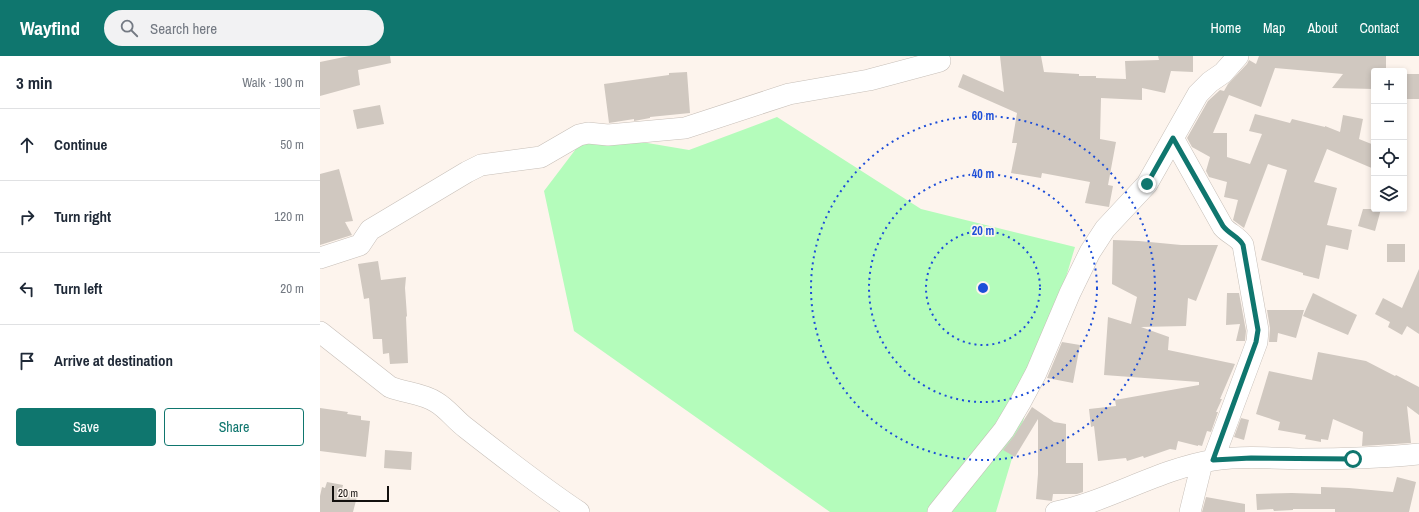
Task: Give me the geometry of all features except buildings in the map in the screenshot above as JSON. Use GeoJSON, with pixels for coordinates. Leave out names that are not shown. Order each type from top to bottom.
{"type":"FeatureCollection","features":[{"type":"Feature","properties":{"kind":"street"},"geometry":{"type":"LineString","coordinates":[[938,512],[1004,430],[1020,403],[1036,373],[1070,293],[1090,252],[1105,229],[1147,184],[1198,94],[1210,82],[1223,73],[1238,56]]}},
{"type":"Feature","properties":{"kind":"street"},"geometry":{"type":"LineString","coordinates":[[320,258],[360,245],[370,230],[467,172],[481,166],[541,157],[579,135],[588,133],[608,135],[685,128],[789,94],[869,80],[940,61]]}},
{"type":"Feature","properties":{"kind":"street"},"geometry":{"type":"LineString","coordinates":[[1173,138],[1223,226],[1227,231],[1240,240],[1243,245],[1258,330],[1256,342],[1208,462],[1190,512]]}},
{"type":"Feature","properties":{"kind":"street"},"geometry":{"type":"LineString","coordinates":[[320,332],[390,387],[424,396],[435,401],[446,409],[468,431],[544,488],[579,512]]}},
{"type":"Feature","properties":{"kind":"street"},"geometry":{"type":"LineString","coordinates":[[1059,512],[1110,495],[1174,470],[1208,462],[1251,458],[1381,458],[1419,454]]}},
{"type":"Feature","properties":{"kind":"green space"},"geometry":{"type":"Polygon","coordinates":[[[777,117],[921,209],[1075,247],[996,512],[830,512],[574,331],[544,191],[588,133],[689,150],[777,117]]]}},
{"type":"Feature","properties":{"kind":"route"},"geometry":{"type":"LineString","coordinates":[[1147,184],[1173,138],[1223,226],[1227,231],[1240,240],[1243,245],[1258,330],[1256,342],[1213,460],[1231,458],[1353,459]]}}]}
